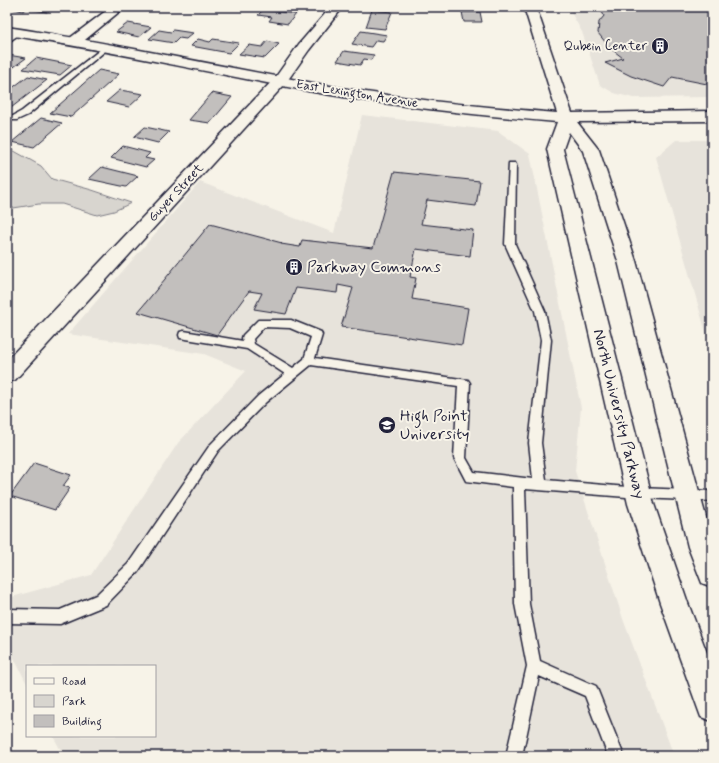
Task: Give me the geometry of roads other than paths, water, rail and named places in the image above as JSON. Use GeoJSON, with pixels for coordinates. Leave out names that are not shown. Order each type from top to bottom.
{"type":"FeatureCollection","features":[{"type":"Feature","properties":{"kind":"main road"},"geometry":{"type":"LineString","coordinates":[[75,41],[119,7]]}},
{"type":"Feature","properties":{"kind":"main road","name":"Guyer Street"},"geometry":{"type":"LineString","coordinates":[[7,374],[280,82],[304,47],[337,7]]}},
{"type":"Feature","properties":{"kind":"main road"},"geometry":{"type":"LineString","coordinates":[[530,7],[566,118],[591,150],[627,261],[700,496],[702,547],[712,574]]}},
{"type":"Feature","properties":{"kind":"main road","name":"East Lexington Avenue"},"geometry":{"type":"LineString","coordinates":[[13,32],[75,41],[280,82],[435,107],[566,118],[712,116]]}},
{"type":"Feature","properties":{"kind":"main road","name":"North University Parkway"},"geometry":{"type":"LineString","coordinates":[[566,118],[555,149],[639,493],[674,604],[712,706]]}},
{"type":"Feature","properties":{"kind":"lane"},"geometry":{"type":"LineString","coordinates":[[7,41],[13,32]]}},
{"type":"Feature","properties":{"kind":"lane"},"geometry":{"type":"LineString","coordinates":[[7,118],[14,118],[25,113],[106,48]]}},
{"type":"Feature","properties":{"kind":"lane"},"geometry":{"type":"LineString","coordinates":[[512,165],[510,244],[540,311],[546,340],[535,443],[540,485]]}},
{"type":"Feature","properties":{"kind":"lane"},"geometry":{"type":"LineString","coordinates":[[7,616],[60,617],[101,600],[134,568],[214,448],[262,399],[309,361],[317,335],[291,324],[262,323],[247,338],[250,346]]}},
{"type":"Feature","properties":{"kind":"lane"},"geometry":{"type":"LineString","coordinates":[[184,335],[250,346],[293,374]]}},
{"type":"Feature","properties":{"kind":"lane"},"geometry":{"type":"LineString","coordinates":[[309,361],[464,383],[460,458],[470,477],[540,485],[700,496]]}},
{"type":"Feature","properties":{"kind":"lane"},"geometry":{"type":"LineString","coordinates":[[514,756],[534,666],[522,604],[519,483]]}},
{"type":"Feature","properties":{"kind":"lane"},"geometry":{"type":"LineString","coordinates":[[534,666],[591,691],[616,756]]}},
{"type":"Feature","properties":{"kind":"place","name":"Qubein Center"},"geometry":{"type":"Point","coordinates":[660,46]}},
{"type":"Feature","properties":{"kind":"place","name":"Parkway Commons"},"geometry":{"type":"Point","coordinates":[294,267]}},
{"type":"Feature","properties":{"kind":"place","name":"High Point University"},"geometry":{"type":"Point","coordinates":[387,425]}}]}
